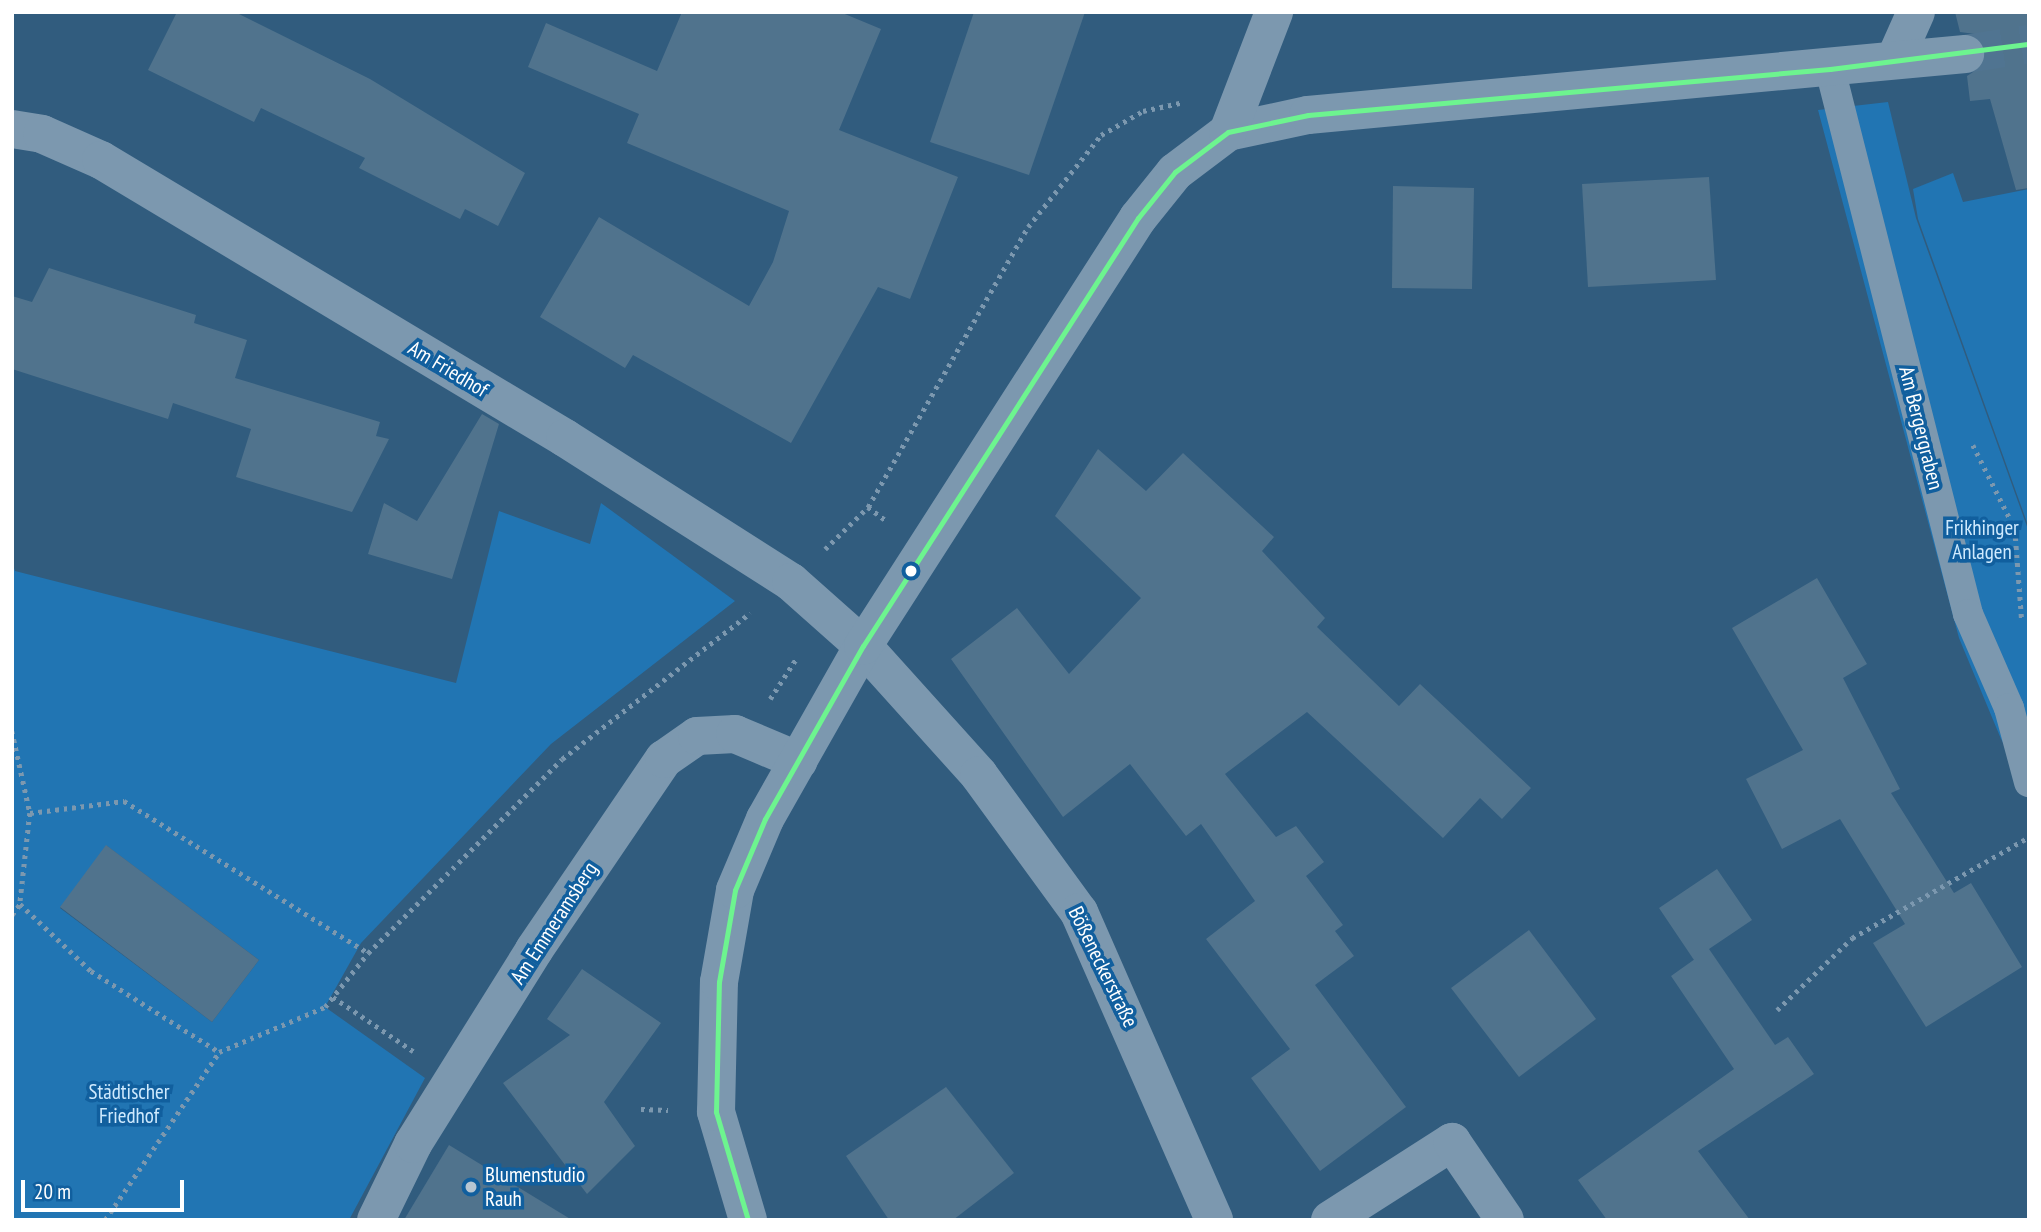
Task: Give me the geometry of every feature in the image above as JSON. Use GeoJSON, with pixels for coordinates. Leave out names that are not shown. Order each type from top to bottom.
{"type":"FeatureCollection","features":[{"type":"Feature","properties":{"kind":"street"},"geometry":{"type":"LineString","coordinates":[[1228,132],[1246,92],[1274,12]]}},
{"type":"Feature","properties":{"kind":"street"},"geometry":{"type":"LineString","coordinates":[[1896,57],[1916,12]]}},
{"type":"Feature","properties":{"kind":"street"},"geometry":{"type":"LineString","coordinates":[[748,1220],[716,1112],[719,982],[735,890],[799,761],[863,646],[1138,218],[1175,172],[1228,132],[1308,115],[1830,69],[1896,57],[1965,54]]}},
{"type":"Feature","properties":{"kind":"street","name":"Am Friedhof"},"geometry":{"type":"LineString","coordinates":[[12,129],[42,134],[101,160],[565,438],[791,582],[863,646]]}},
{"type":"Feature","properties":{"kind":"street","name":"Bößeneckerstraße"},"geometry":{"type":"LineString","coordinates":[[863,646],[979,775],[1079,912],[1214,1220]]}},
{"type":"Feature","properties":{"kind":"street","name":"Am Emmeramsberg"},"geometry":{"type":"LineString","coordinates":[[376,1220],[454,1079],[664,759],[697,736],[747,737],[799,761]]}},
{"type":"Feature","properties":{"kind":"street"},"geometry":{"type":"LineString","coordinates":[[1330,1220],[1452,1142],[1504,1220]]}},
{"type":"Feature","properties":{"kind":"lane","name":"Am Bergergraben"},"geometry":{"type":"LineString","coordinates":[[1830,69],[1968,614],[2009,708],[2029,782]]}},
{"type":"Feature","properties":{"kind":"path"},"geometry":{"type":"LineString","coordinates":[[105,1220],[219,1052],[325,1007],[368,953],[562,759],[791,582],[867,507],[1028,227],[1101,135],[1143,111],[1246,92]]}},
{"type":"Feature","properties":{"kind":"path"},"geometry":{"type":"LineString","coordinates":[[747,737],[801,651]]}},
{"type":"Feature","properties":{"kind":"path"},"geometry":{"type":"LineString","coordinates":[[12,731],[30,813],[20,904],[12,915]]}},
{"type":"Feature","properties":{"kind":"path"},"geometry":{"type":"LineString","coordinates":[[30,813],[124,801],[368,953]]}},
{"type":"Feature","properties":{"kind":"path"},"geometry":{"type":"LineString","coordinates":[[1777,1010],[1852,938],[2029,837]]}},
{"type":"Feature","properties":{"kind":"path"},"geometry":{"type":"LineString","coordinates":[[20,904],[90,971],[219,1052]]}},
{"type":"Feature","properties":{"kind":"path"},"geometry":{"type":"LineString","coordinates":[[332,997],[454,1079]]}},
{"type":"Feature","properties":{"kind":"green space","name":"Frikhinger Anlagen"},"geometry":{"type":"Polygon","coordinates":[[[1888,102],[1916,218],[2029,532],[2029,788],[2001,739],[1959,638],[1818,110],[1888,102]]]}},
{"type":"Feature","properties":{"kind":"green space"},"geometry":{"type":"Polygon","coordinates":[[[1953,173],[1963,202],[2029,189],[2029,528],[1918,219],[1913,189],[1953,173]]]}},
{"type":"Feature","properties":{"kind":"green space","name":"Städtischer Friedhof"},"geometry":{"type":"Polygon","coordinates":[[[601,503],[735,601],[551,744],[361,943],[325,1007],[425,1078],[349,1220],[12,1220],[12,562],[15,571],[456,683],[499,511],[590,544],[601,503]],[[107,846],[60,908],[212,1022],[259,960],[107,846]]]}},
{"type":"Feature","properties":{"kind":"building"},"geometry":{"type":"Polygon","coordinates":[[[177,12],[235,12],[370,79],[525,173],[498,226],[465,209],[460,219],[359,168],[365,158],[261,108],[254,122],[148,70],[177,12]]]}},
{"type":"Feature","properties":{"kind":"building"},"geometry":{"type":"Polygon","coordinates":[[[682,12],[840,12],[881,29],[839,130],[958,177],[910,299],[878,287],[791,443],[633,355],[625,368],[540,317],[599,217],[749,306],[773,262],[789,211],[627,143],[639,114],[528,67],[546,23],[657,71],[682,12]]]}},
{"type":"Feature","properties":{"kind":"building"},"geometry":{"type":"Polygon","coordinates":[[[974,12],[1085,12],[1029,175],[930,142],[974,12]]]}},
{"type":"Feature","properties":{"kind":"building"},"geometry":{"type":"Polygon","coordinates":[[[1955,12],[2029,12],[2029,188],[2016,190],[1990,99],[1970,101],[1967,76],[1985,64],[1987,51],[1975,34],[1960,32],[1955,12]]]}},
{"type":"Feature","properties":{"kind":"building"},"geometry":{"type":"Polygon","coordinates":[[[1709,177],[1716,280],[1588,287],[1582,184],[1709,177]]]}},
{"type":"Feature","properties":{"kind":"building"},"geometry":{"type":"Polygon","coordinates":[[[1393,186],[1474,188],[1472,289],[1392,288],[1393,186]]]}},
{"type":"Feature","properties":{"kind":"building"},"geometry":{"type":"Polygon","coordinates":[[[49,268],[196,315],[194,323],[247,340],[235,378],[380,422],[376,436],[389,439],[352,512],[236,477],[251,429],[173,403],[168,419],[12,369],[12,296],[32,302],[49,268]]]}},
{"type":"Feature","properties":{"kind":"building"},"geometry":{"type":"Polygon","coordinates":[[[482,414],[499,424],[452,579],[368,554],[384,503],[417,521],[482,414]]]}},
{"type":"Feature","properties":{"kind":"building"},"geometry":{"type":"Polygon","coordinates":[[[1098,449],[1146,491],[1183,453],[1274,537],[1262,551],[1325,618],[1317,627],[1399,706],[1420,684],[1531,788],[1502,819],[1480,798],[1443,838],[1307,712],[1225,774],[1276,837],[1296,826],[1324,862],[1306,876],[1343,925],[1335,931],[1354,956],[1315,985],[1406,1107],[1320,1171],[1251,1078],[1290,1049],[1206,939],[1255,901],[1201,824],[1186,836],[1130,764],[1063,817],[951,659],[1017,608],[1069,674],[1141,598],[1055,516],[1098,449]]]}},
{"type":"Feature","properties":{"kind":"building"},"geometry":{"type":"Polygon","coordinates":[[[1817,578],[1867,664],[1843,678],[1900,789],[1891,793],[1954,893],[1971,883],[2022,967],[1926,1027],[1873,943],[1905,924],[1840,819],[1782,849],[1746,779],[1803,750],[1732,628],[1817,578]]]}},
{"type":"Feature","properties":{"kind":"building"},"geometry":{"type":"Polygon","coordinates":[[[106,845],[259,960],[212,1022],[60,907],[106,845]]]}},
{"type":"Feature","properties":{"kind":"building"},"geometry":{"type":"Polygon","coordinates":[[[1717,869],[1752,920],[1709,949],[1775,1045],[1788,1037],[1814,1074],[1698,1151],[1750,1220],[1607,1220],[1578,1180],[1734,1069],[1671,976],[1694,960],[1659,908],[1717,869]]]}},
{"type":"Feature","properties":{"kind":"building"},"geometry":{"type":"Polygon","coordinates":[[[1529,930],[1596,1019],[1519,1077],[1451,988],[1529,930]]]}},
{"type":"Feature","properties":{"kind":"building"},"geometry":{"type":"Polygon","coordinates":[[[582,969],[661,1023],[604,1102],[635,1146],[587,1194],[503,1083],[570,1035],[547,1019],[582,969]]]}},
{"type":"Feature","properties":{"kind":"building"},"geometry":{"type":"Polygon","coordinates":[[[946,1087],[1014,1173],[953,1220],[889,1220],[846,1156],[946,1087]]]}},
{"type":"Feature","properties":{"kind":"building","name":"Blumenstudio Rauh"},"geometry":{"type":"Polygon","coordinates":[[[449,1145],[572,1220],[404,1220],[449,1145]]]}},
{"type":"Feature","properties":{"kind":"tunnel"},"geometry":{"type":"LineString","coordinates":[[1965,54],[2029,44]]}},
{"type":"Feature","properties":{"kind":"transit line"},"geometry":{"type":"LineString","coordinates":[[748,1220],[716,1112],[719,982],[735,890],[765,819],[863,646],[1138,218],[1175,172],[1228,132],[1308,115],[1830,69],[2029,44]]}},
{"type":"Feature","properties":{"kind":"place","name":"Blumenstudio Rauh"},"geometry":{"type":"Point","coordinates":[471,1187]}}]}
